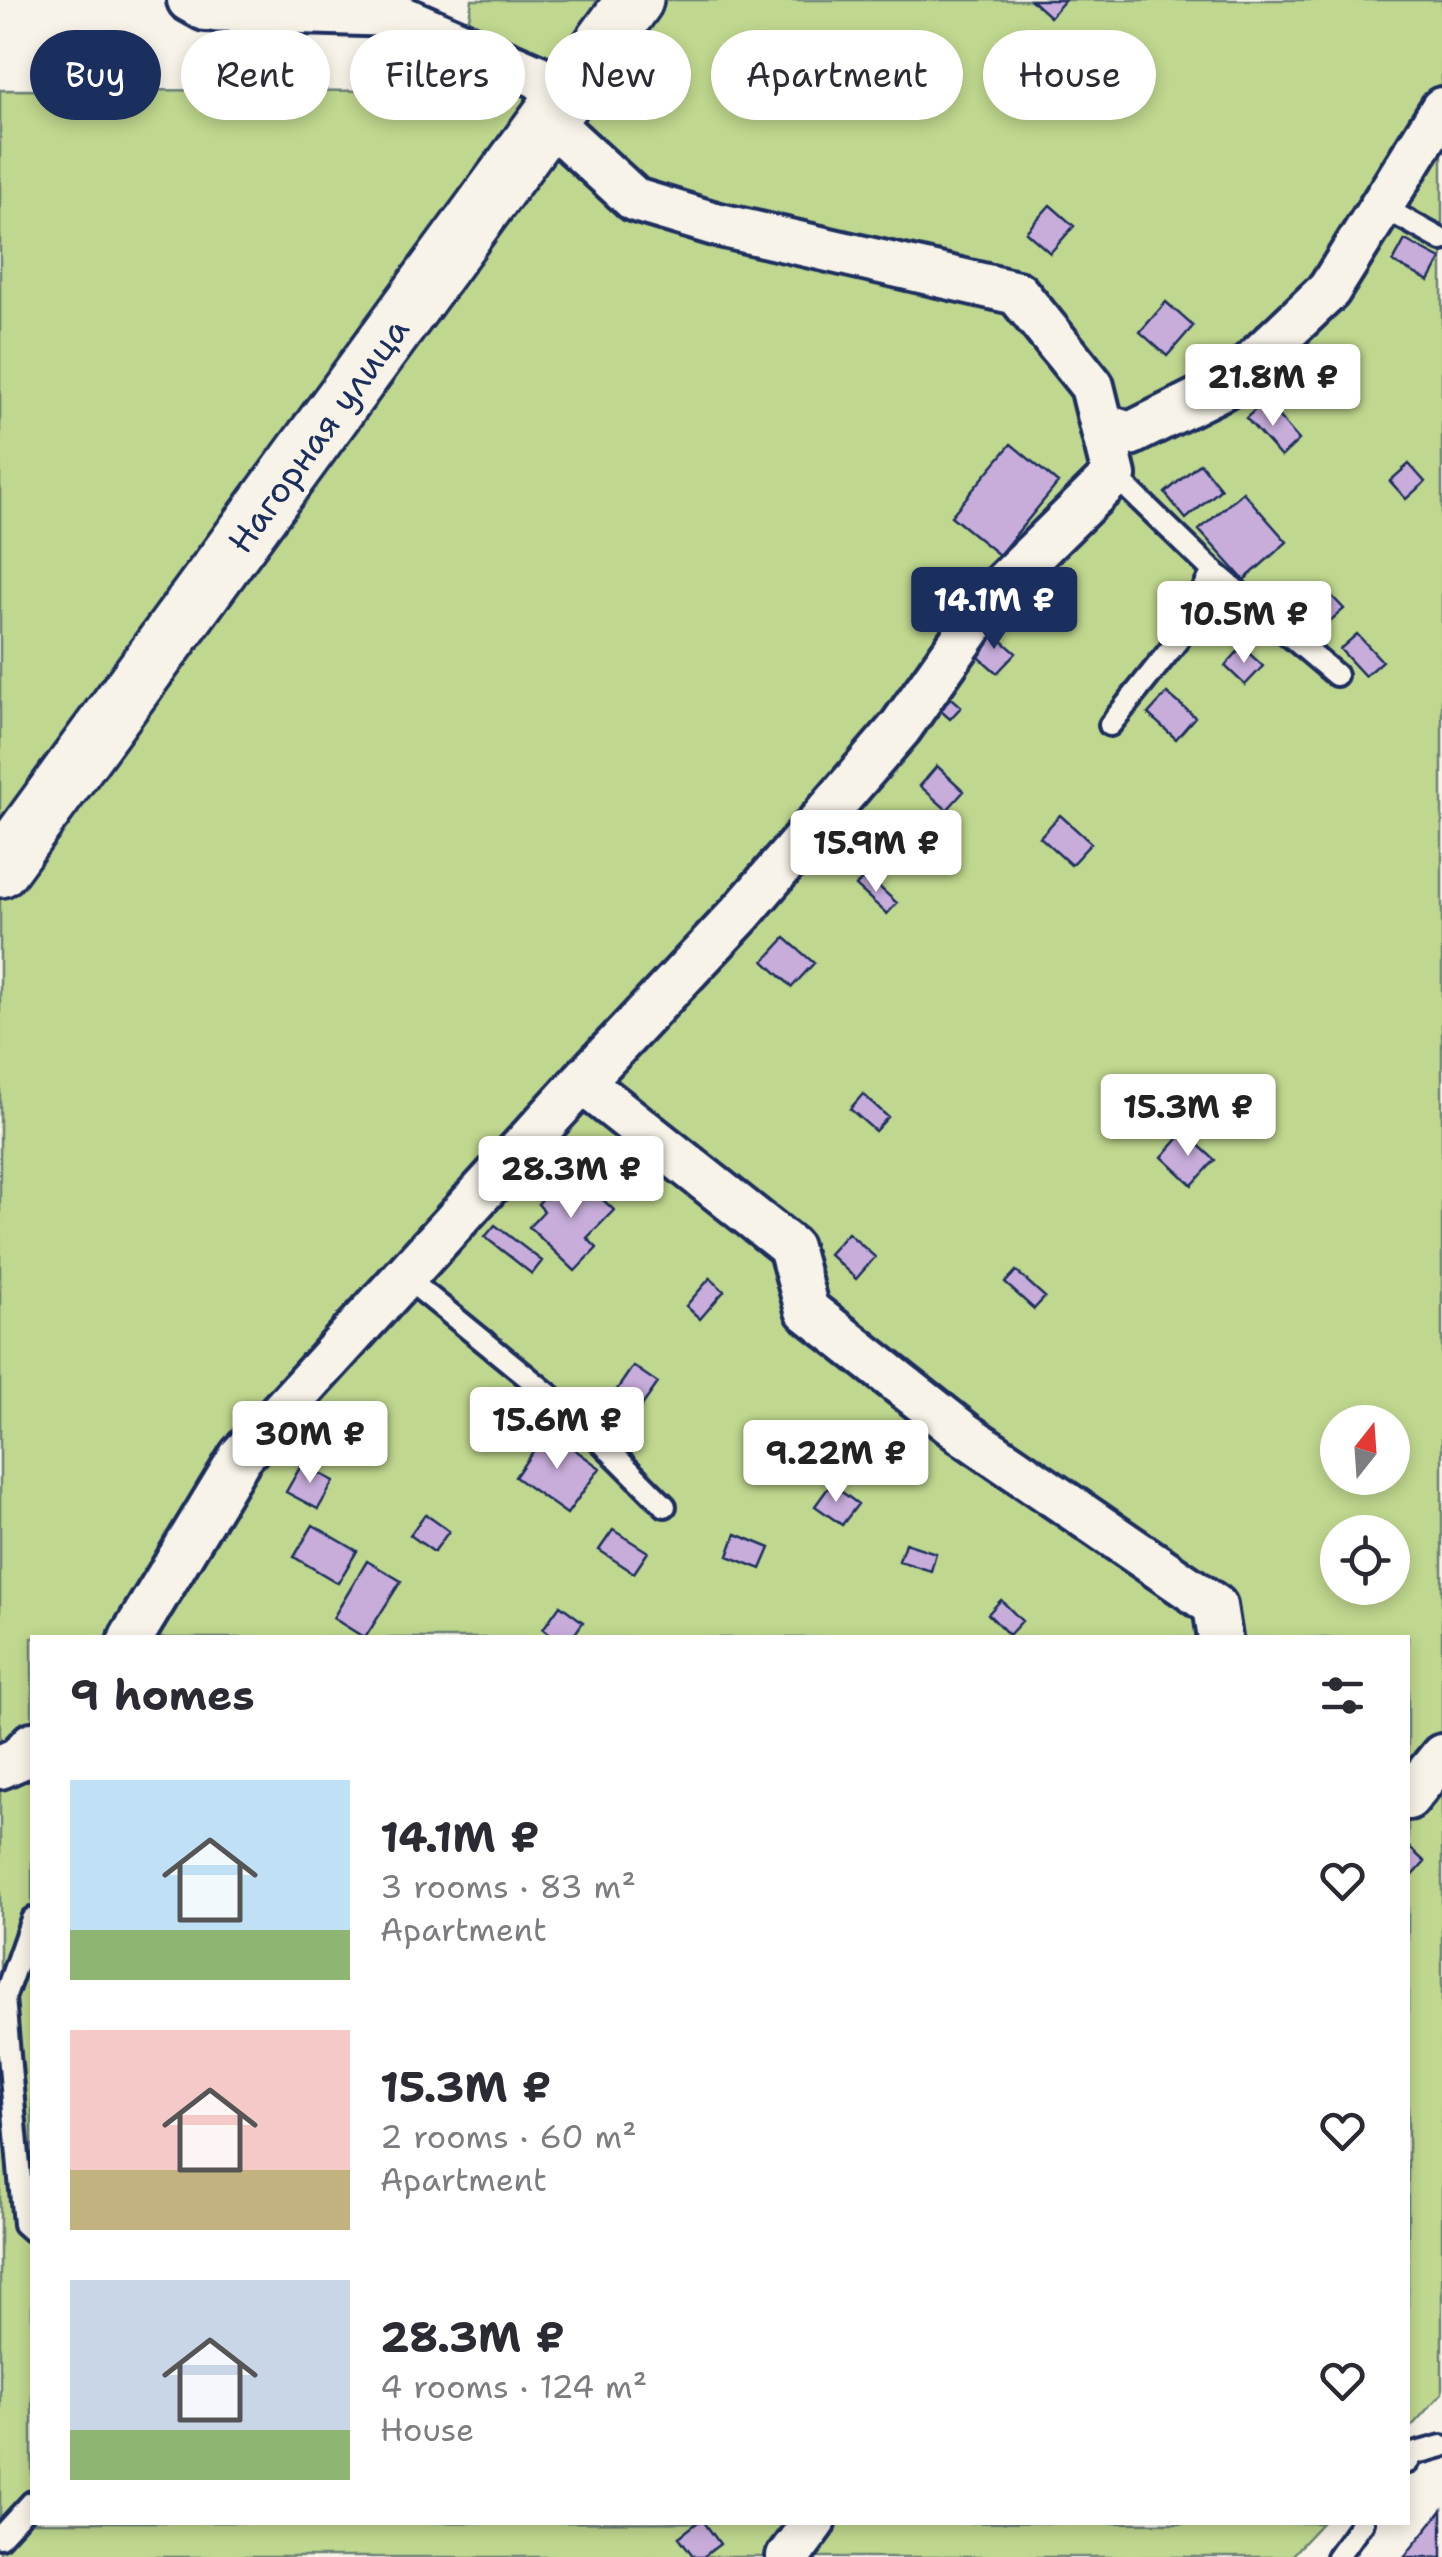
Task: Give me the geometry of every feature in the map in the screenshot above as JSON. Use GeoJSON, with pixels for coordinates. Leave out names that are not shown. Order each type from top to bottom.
{"type":"FeatureCollection","features":[{"type":"Feature","properties":{"kind":"street"},"geometry":{"type":"LineString","coordinates":[[190,0],[206,9],[396,7],[539,77],[545,89]]}},
{"type":"Feature","properties":{"kind":"street","name":"Нагорная улица"},"geometry":{"type":"LineString","coordinates":[[613,30],[635,0]]}},
{"type":"Feature","properties":{"kind":"street"},"geometry":{"type":"LineString","coordinates":[[1102,426],[1130,434],[1230,384],[1329,290],[1442,109]]}},
{"type":"Feature","properties":{"kind":"street","name":"Нагорная улица"},"geometry":{"type":"LineString","coordinates":[[0,869],[549,120]]}},
{"type":"Feature","properties":{"kind":"street"},"geometry":{"type":"LineString","coordinates":[[134,1635],[241,1456],[740,913],[900,728],[997,590],[1114,475],[1092,386],[1017,293],[715,224],[634,200],[565,120]]}},
{"type":"Feature","properties":{"kind":"street"},"geometry":{"type":"LineString","coordinates":[[582,1082],[790,1247],[807,1310],[963,1432],[1215,1606],[1220,1635]]}},
{"type":"Feature","properties":{"kind":"street"},"geometry":{"type":"LineString","coordinates":[[1410,1796],[1442,1756]]}},
{"type":"Feature","properties":{"kind":"street"},"geometry":{"type":"LineString","coordinates":[[788,2557],[812,2525]]}},
{"type":"Feature","properties":{"kind":"lane"},"geometry":{"type":"LineString","coordinates":[[1381,206],[1442,240]]}},
{"type":"Feature","properties":{"kind":"lane"},"geometry":{"type":"LineString","coordinates":[[1114,475],[1213,571],[1336,675]]}},
{"type":"Feature","properties":{"kind":"lane"},"geometry":{"type":"LineString","coordinates":[[1110,725],[1178,640],[1213,571]]}},
{"type":"Feature","properties":{"kind":"lane"},"geometry":{"type":"LineString","coordinates":[[404,1276],[574,1415],[665,1506]]}},
{"type":"Feature","properties":{"kind":"lane"},"geometry":{"type":"LineString","coordinates":[[30,1925],[4,1998],[24,2224],[30,2229]]}},
{"type":"Feature","properties":{"kind":"lane"},"geometry":{"type":"LineString","coordinates":[[1410,2459],[1413,2454],[1442,2446]]}},
{"type":"Feature","properties":{"kind":"lane"},"geometry":{"type":"LineString","coordinates":[[0,2537],[30,2504]]}},
{"type":"Feature","properties":{"kind":"lane"},"geometry":{"type":"LineString","coordinates":[[1336,2557],[1360,2525]]}},
{"type":"Feature","properties":{"kind":"green space"},"geometry":{"type":"Polygon","coordinates":[[[472,0],[1442,0],[1442,2393],[1410,2428],[1410,1635],[30,1635],[30,2525],[1320,2525],[1290,2557],[0,2557],[0,90],[30,90],[30,120],[161,120],[161,90],[181,90],[181,120],[330,120],[330,91],[350,91],[350,120],[525,120],[525,30],[467,30],[472,0]]]}},
{"type":"Feature","properties":{"kind":"building"},"geometry":{"type":"Polygon","coordinates":[[[1031,0],[1065,0],[1050,17],[1031,0]]]}},
{"type":"Feature","properties":{"kind":"building"},"geometry":{"type":"Polygon","coordinates":[[[1050,205],[1074,226],[1050,253],[1026,232],[1050,205]]]}},
{"type":"Feature","properties":{"kind":"building"},"geometry":{"type":"Polygon","coordinates":[[[1405,240],[1441,259],[1429,281],[1393,262],[1405,240]]]}},
{"type":"Feature","properties":{"kind":"building"},"geometry":{"type":"Polygon","coordinates":[[[1166,302],[1193,326],[1167,356],[1140,332],[1166,302]]]}},
{"type":"Feature","properties":{"kind":"building"},"geometry":{"type":"Polygon","coordinates":[[[1265,401],[1299,440],[1281,457],[1246,418],[1265,401]]]}},
{"type":"Feature","properties":{"kind":"building"},"geometry":{"type":"Polygon","coordinates":[[[1011,444],[1058,483],[999,555],[951,516],[1011,444]]]}},
{"type":"Feature","properties":{"kind":"building"},"geometry":{"type":"Polygon","coordinates":[[[1200,463],[1221,489],[1186,519],[1165,493],[1200,463]]]}},
{"type":"Feature","properties":{"kind":"building"},"geometry":{"type":"Polygon","coordinates":[[[1409,464],[1425,482],[1406,499],[1390,481],[1409,464]]]}},
{"type":"Feature","properties":{"kind":"building"},"geometry":{"type":"Polygon","coordinates":[[[1243,492],[1287,542],[1244,580],[1199,530],[1243,492]]]}},
{"type":"Feature","properties":{"kind":"building"},"geometry":{"type":"Polygon","coordinates":[[[1329,593],[1344,609],[1310,638],[1296,622],[1329,593]]]}},
{"type":"Feature","properties":{"kind":"building"},"geometry":{"type":"Polygon","coordinates":[[[992,632],[1016,653],[997,673],[973,652],[992,632]]]}},
{"type":"Feature","properties":{"kind":"building"},"geometry":{"type":"Polygon","coordinates":[[[1357,634],[1382,661],[1365,676],[1340,649],[1357,634]]]}},
{"type":"Feature","properties":{"kind":"building"},"geometry":{"type":"Polygon","coordinates":[[[1242,647],[1263,666],[1245,685],[1225,666],[1242,647]]]}},
{"type":"Feature","properties":{"kind":"building"},"geometry":{"type":"Polygon","coordinates":[[[944,692],[961,707],[950,719],[933,704],[944,692]]]}},
{"type":"Feature","properties":{"kind":"building"},"geometry":{"type":"Polygon","coordinates":[[[1167,693],[1195,717],[1176,739],[1148,714],[1167,693]]]}},
{"type":"Feature","properties":{"kind":"building"},"geometry":{"type":"Polygon","coordinates":[[[937,766],[964,791],[947,810],[920,786],[937,766]]]}},
{"type":"Feature","properties":{"kind":"building"},"geometry":{"type":"Polygon","coordinates":[[[1060,815],[1091,843],[1071,865],[1040,837],[1060,815]]]}},
{"type":"Feature","properties":{"kind":"building"},"geometry":{"type":"Polygon","coordinates":[[[866,875],[897,903],[887,914],[856,886],[866,875]]]}},
{"type":"Feature","properties":{"kind":"building"},"geometry":{"type":"Polygon","coordinates":[[[785,938],[814,963],[792,987],[764,961],[785,938]]]}},
{"type":"Feature","properties":{"kind":"building"},"geometry":{"type":"Polygon","coordinates":[[[863,1094],[888,1117],[875,1131],[850,1109],[863,1094]]]}},
{"type":"Feature","properties":{"kind":"building"},"geometry":{"type":"Polygon","coordinates":[[[1184,1132],[1215,1160],[1192,1185],[1162,1157],[1184,1132]]]}},
{"type":"Feature","properties":{"kind":"building"},"geometry":{"type":"Polygon","coordinates":[[[576,1175],[614,1210],[587,1238],[597,1248],[575,1271],[529,1227],[544,1211],[538,1204],[555,1185],[561,1191],[576,1175]]]}},
{"type":"Feature","properties":{"kind":"building"},"geometry":{"type":"Polygon","coordinates":[[[495,1225],[542,1261],[532,1274],[485,1237],[495,1225]]]}},
{"type":"Feature","properties":{"kind":"building"},"geometry":{"type":"Polygon","coordinates":[[[848,1233],[875,1257],[856,1279],[829,1254],[848,1233]]]}},
{"type":"Feature","properties":{"kind":"building"},"geometry":{"type":"Polygon","coordinates":[[[1016,1271],[1045,1297],[1034,1309],[1005,1283],[1016,1271]]]}},
{"type":"Feature","properties":{"kind":"building"},"geometry":{"type":"Polygon","coordinates":[[[710,1278],[724,1291],[700,1319],[686,1306],[710,1278]]]}},
{"type":"Feature","properties":{"kind":"building"},"geometry":{"type":"Polygon","coordinates":[[[633,1366],[658,1383],[641,1407],[616,1391],[633,1366]]]}},
{"type":"Feature","properties":{"kind":"building"},"geometry":{"type":"Polygon","coordinates":[[[548,1430],[600,1468],[567,1514],[515,1477],[548,1430]]]}},
{"type":"Feature","properties":{"kind":"building"},"geometry":{"type":"Polygon","coordinates":[[[302,1464],[334,1481],[318,1509],[286,1492],[302,1464]]]}},
{"type":"Feature","properties":{"kind":"building"},"geometry":{"type":"Polygon","coordinates":[[[831,1484],[858,1504],[842,1525],[815,1506],[831,1484]]]}},
{"type":"Feature","properties":{"kind":"building"},"geometry":{"type":"Polygon","coordinates":[[[425,1514],[449,1531],[434,1552],[410,1535],[425,1514]]]}},
{"type":"Feature","properties":{"kind":"building"},"geometry":{"type":"Polygon","coordinates":[[[313,1525],[357,1551],[338,1583],[294,1557],[313,1525]]]}},
{"type":"Feature","properties":{"kind":"building"},"geometry":{"type":"Polygon","coordinates":[[[613,1530],[648,1552],[634,1573],[599,1550],[613,1530]]]}},
{"type":"Feature","properties":{"kind":"building"},"geometry":{"type":"Polygon","coordinates":[[[736,1534],[770,1548],[761,1569],[728,1556],[736,1534]]]}},
{"type":"Feature","properties":{"kind":"building"},"geometry":{"type":"Polygon","coordinates":[[[905,1543],[936,1553],[931,1571],[899,1561],[905,1543]]]}},
{"type":"Feature","properties":{"kind":"building"},"geometry":{"type":"Polygon","coordinates":[[[367,1561],[401,1581],[367,1635],[360,1635],[333,1618],[367,1561]]]}},
{"type":"Feature","properties":{"kind":"building"},"geometry":{"type":"Polygon","coordinates":[[[1001,1600],[1022,1621],[1009,1635],[988,1614],[1001,1600]]]}},
{"type":"Feature","properties":{"kind":"building"},"geometry":{"type":"Polygon","coordinates":[[[560,1605],[583,1622],[574,1635],[550,1635],[543,1629],[560,1605]]]}},
{"type":"Feature","properties":{"kind":"building"},"geometry":{"type":"Polygon","coordinates":[[[1410,1848],[1425,1862],[1410,1879],[1410,1848]]]}},
{"type":"Feature","properties":{"kind":"building"},"geometry":{"type":"Polygon","coordinates":[[[1442,2510],[1442,2557],[1404,2557],[1442,2510]]]}},
{"type":"Feature","properties":{"kind":"building"},"geometry":{"type":"Polygon","coordinates":[[[694,2525],[706,2525],[720,2544],[703,2557],[694,2557],[679,2537],[694,2525]]]}}]}
